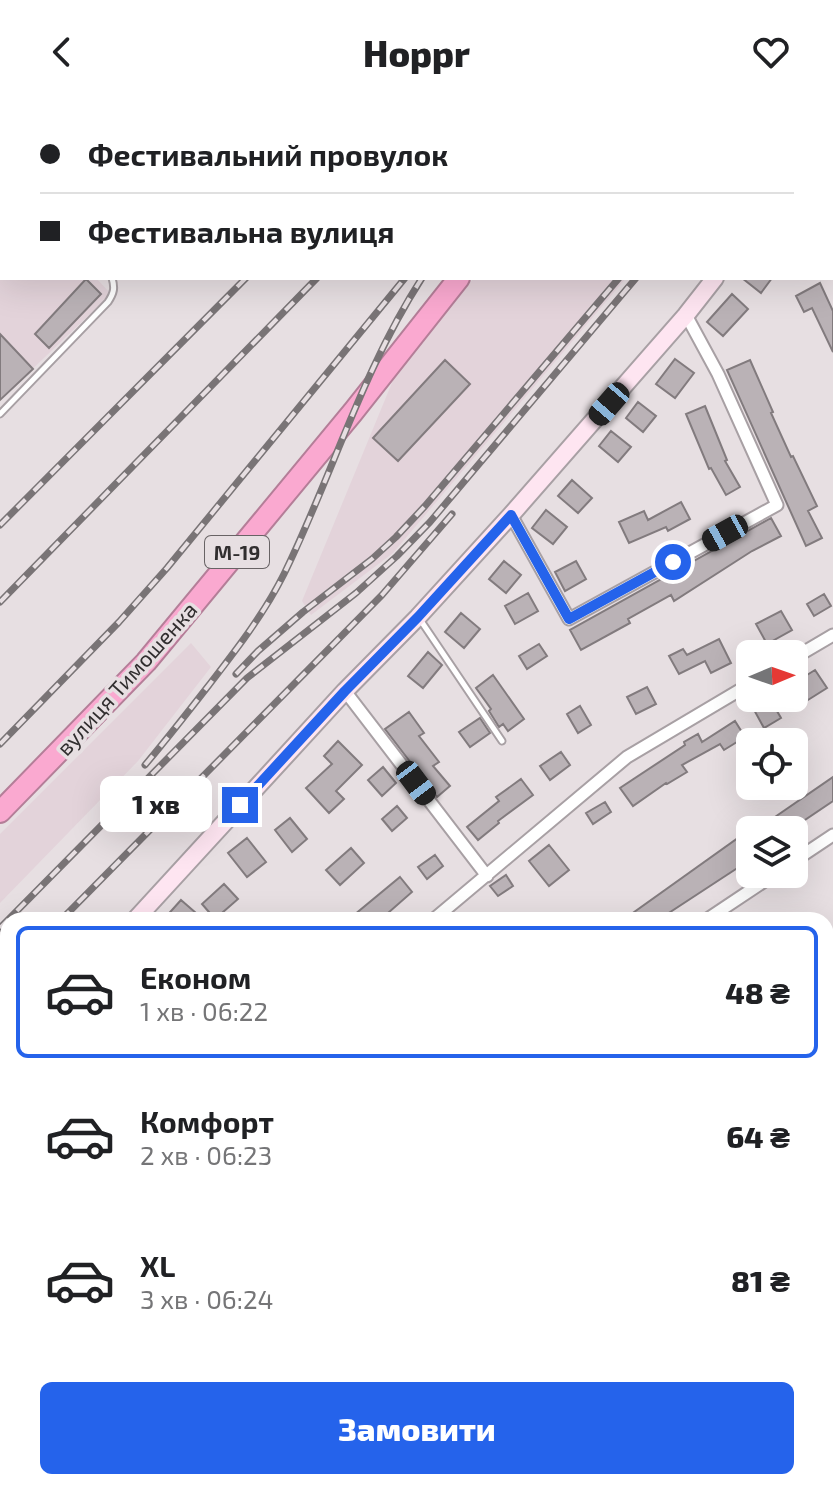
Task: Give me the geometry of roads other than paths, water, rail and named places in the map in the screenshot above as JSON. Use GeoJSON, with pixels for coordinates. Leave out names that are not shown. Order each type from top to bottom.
{"type":"FeatureCollection","features":[{"type":"Feature","properties":{"kind":"highway","name":"вулиця Тимошенка"},"geometry":{"type":"LineString","coordinates":[[0,812],[146,662],[353,412],[457,280]]}},
{"type":"Feature","properties":{"kind":"street"},"geometry":{"type":"LineString","coordinates":[[142,912],[511,515],[713,280]]}},
{"type":"Feature","properties":{"kind":"street"},"geometry":{"type":"LineString","coordinates":[[511,515],[569,619],[777,505],[718,374],[686,315]]}},
{"type":"Feature","properties":{"kind":"street"},"geometry":{"type":"LineString","coordinates":[[808,650],[833,635]]}},
{"type":"Feature","properties":{"kind":"street"},"geometry":{"type":"LineString","coordinates":[[345,691],[487,876]]}},
{"type":"Feature","properties":{"kind":"street"},"geometry":{"type":"LineString","coordinates":[[443,912],[627,757],[736,692]]}},
{"type":"Feature","properties":{"kind":"street"},"geometry":{"type":"LineString","coordinates":[[808,852],[833,835]]}},
{"type":"Feature","properties":{"kind":"street"},"geometry":{"type":"LineString","coordinates":[[718,912],[754,888]]}},
{"type":"Feature","properties":{"kind":"lane"},"geometry":{"type":"LineString","coordinates":[[0,414],[108,302],[113,294],[112,280]]}},
{"type":"Feature","properties":{"kind":"lane"},"geometry":{"type":"LineString","coordinates":[[418,617],[502,741]]}},
{"type":"Feature","properties":{"kind":"railway"},"geometry":{"type":"LineString","coordinates":[[0,525],[244,280]]}},
{"type":"Feature","properties":{"kind":"railway"},"geometry":{"type":"LineString","coordinates":[[0,602],[315,280]]}},
{"type":"Feature","properties":{"kind":"railway"},"geometry":{"type":"LineString","coordinates":[[0,744],[167,568],[403,280]]}},
{"type":"Feature","properties":{"kind":"railway"},"geometry":{"type":"LineString","coordinates":[[145,765],[229,659],[276,589],[382,350],[421,280]]}},
{"type":"Feature","properties":{"kind":"railway"},"geometry":{"type":"LineString","coordinates":[[236,674],[303,612],[396,537],[617,280]]}},
{"type":"Feature","properties":{"kind":"railway"},"geometry":{"type":"LineString","coordinates":[[16,912],[247,678],[356,593],[397,556],[430,522],[634,280]]}},
{"type":"Feature","properties":{"kind":"railway"},"geometry":{"type":"LineString","coordinates":[[69,912],[382,595],[452,514]]}}]}
